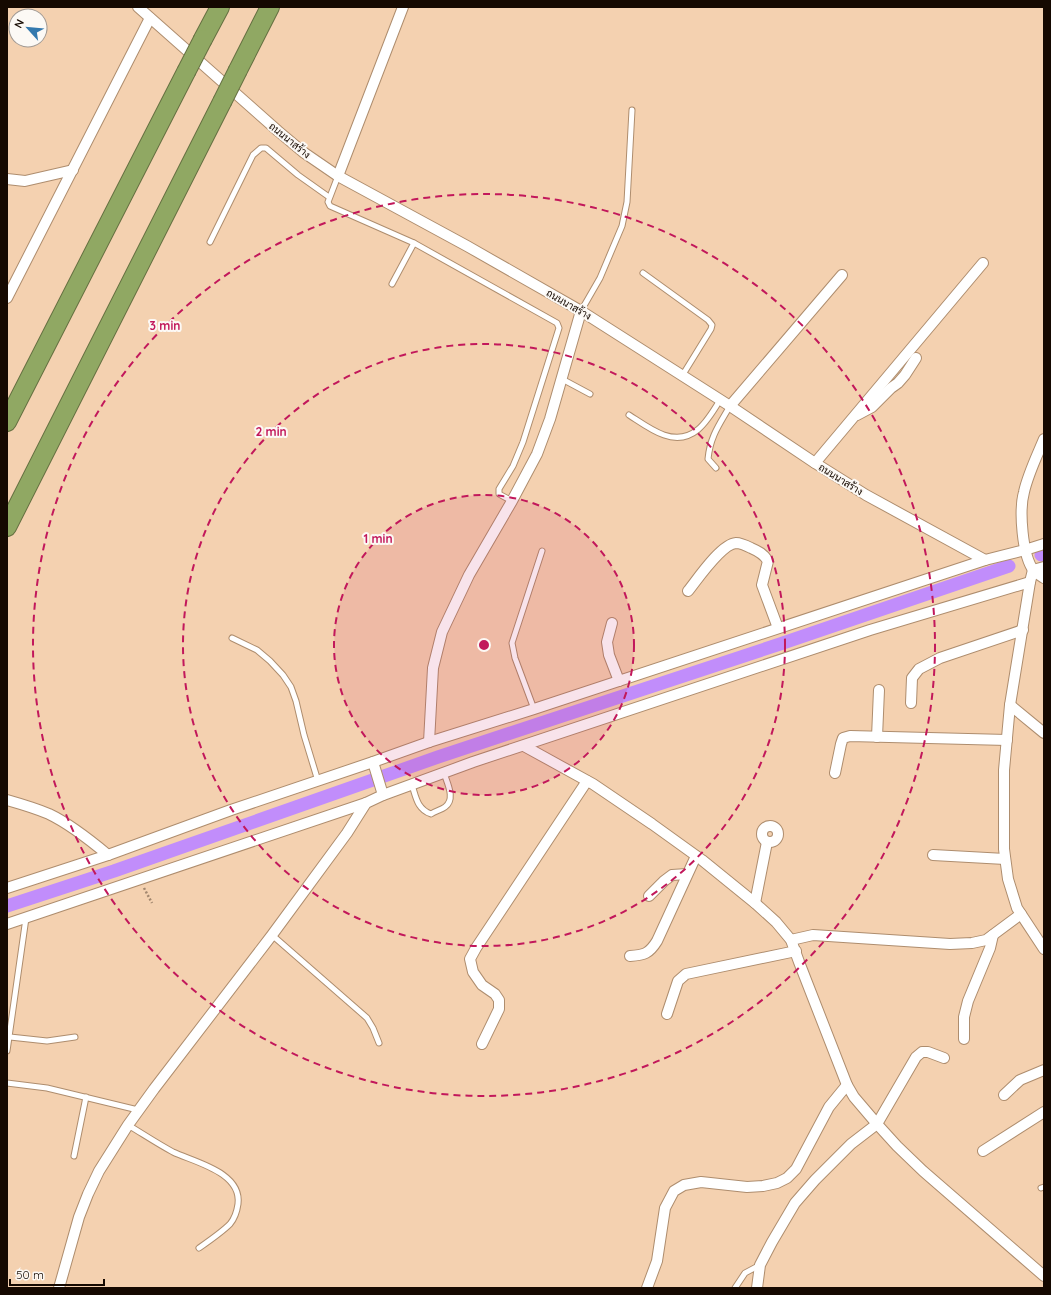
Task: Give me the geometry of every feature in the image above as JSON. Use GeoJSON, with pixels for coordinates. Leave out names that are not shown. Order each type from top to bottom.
{"type":"FeatureCollection","features":[{"type":"Feature","properties":{"kind":"highway"},"geometry":{"type":"LineString","coordinates":[[7,422],[220,7]]}},
{"type":"Feature","properties":{"kind":"highway"},"geometry":{"type":"LineString","coordinates":[[7,527],[270,7]]}},
{"type":"Feature","properties":{"kind":"street","name":"ถนนนาสร้าง"},"geometry":{"type":"LineString","coordinates":[[138,7],[278,131],[338,176],[581,311],[730,406],[815,463],[866,494],[985,560]]}},
{"type":"Feature","properties":{"kind":"street"},"geometry":{"type":"LineString","coordinates":[[338,176],[403,7]]}},
{"type":"Feature","properties":{"kind":"street"},"geometry":{"type":"LineString","coordinates":[[8,295],[150,18]]}},
{"type":"Feature","properties":{"kind":"street"},"geometry":{"type":"LineString","coordinates":[[7,179],[25,181],[72,170]]}},
{"type":"Feature","properties":{"kind":"street"},"geometry":{"type":"LineString","coordinates":[[815,463],[983,263]]}},
{"type":"Feature","properties":{"kind":"street"},"geometry":{"type":"LineString","coordinates":[[730,406],[842,275]]}},
{"type":"Feature","properties":{"kind":"street"},"geometry":{"type":"LineString","coordinates":[[429,742],[433,668],[442,632],[469,575],[512,501],[537,454],[550,419],[581,311]]}},
{"type":"Feature","properties":{"kind":"street"},"geometry":{"type":"LineString","coordinates":[[853,417],[864,413],[872,407],[898,383],[916,358]]}},
{"type":"Feature","properties":{"kind":"street"},"geometry":{"type":"LineString","coordinates":[[1044,439],[1030,473],[1024,492],[1021,510],[1025,550],[1033,570],[1044,578]]}},
{"type":"Feature","properties":{"kind":"street"},"geometry":{"type":"LineString","coordinates":[[688,592],[719,553],[728,546],[736,543],[745,545],[765,556],[768,561],[762,585],[778,628]]}},
{"type":"Feature","properties":{"kind":"street"},"geometry":{"type":"LineString","coordinates":[[7,888],[108,855],[231,810],[318,781],[375,766],[429,742],[534,709],[985,560],[1044,544]]}},
{"type":"Feature","properties":{"kind":"street"},"geometry":{"type":"LineString","coordinates":[[1033,570],[1044,567]]}},
{"type":"Feature","properties":{"kind":"street"},"geometry":{"type":"LineString","coordinates":[[1033,570],[1010,706],[1004,770],[1004,849],[1008,879],[1017,908],[1044,949]]}},
{"type":"Feature","properties":{"kind":"street"},"geometry":{"type":"LineString","coordinates":[[7,924],[366,803],[382,791],[412,785],[473,762],[870,630],[1030,582]]}},
{"type":"Feature","properties":{"kind":"street"},"geometry":{"type":"LineString","coordinates":[[612,623],[607,642],[609,655],[619,681]]}},
{"type":"Feature","properties":{"kind":"street"},"geometry":{"type":"LineString","coordinates":[[910,703],[912,678],[919,669],[940,658],[1023,630]]}},
{"type":"Feature","properties":{"kind":"street"},"geometry":{"type":"LineString","coordinates":[[877,737],[879,690]]}},
{"type":"Feature","properties":{"kind":"street"},"geometry":{"type":"LineString","coordinates":[[1010,706],[1044,733]]}},
{"type":"Feature","properties":{"kind":"street"},"geometry":{"type":"LineString","coordinates":[[835,773],[843,738],[850,736],[1007,740]]}},
{"type":"Feature","properties":{"kind":"street"},"geometry":{"type":"LineString","coordinates":[[524,746],[587,781],[652,824],[696,856],[755,903],[776,922],[791,940],[796,951],[847,1085],[854,1097],[897,1146],[923,1171],[1044,1276]]}},
{"type":"Feature","properties":{"kind":"street"},"geometry":{"type":"LineString","coordinates":[[375,766],[382,791]]}},
{"type":"Feature","properties":{"kind":"street"},"geometry":{"type":"LineString","coordinates":[[482,1044],[499,1009],[499,1000],[495,994],[482,985],[473,972],[470,959],[587,781]]}},
{"type":"Feature","properties":{"kind":"street"},"geometry":{"type":"LineString","coordinates":[[7,800],[48,814],[65,823],[108,855]]}},
{"type":"Feature","properties":{"kind":"street"},"geometry":{"type":"LineString","coordinates":[[59,1288],[79,1217],[88,1194],[99,1172],[128,1125],[347,834],[366,803]]}},
{"type":"Feature","properties":{"kind":"street"},"geometry":{"type":"LineString","coordinates":[[755,903],[768,842]]}},
{"type":"Feature","properties":{"kind":"street"},"geometry":{"type":"LineString","coordinates":[[932,855],[1005,859]]}},
{"type":"Feature","properties":{"kind":"street"},"geometry":{"type":"LineString","coordinates":[[630,956],[641,955],[650,951],[696,856]]}},
{"type":"Feature","properties":{"kind":"street"},"geometry":{"type":"LineString","coordinates":[[649,896],[672,875],[687,874]]}},
{"type":"Feature","properties":{"kind":"street"},"geometry":{"type":"LineString","coordinates":[[791,940],[813,935],[950,944],[972,943],[986,940],[1020,914]]}},
{"type":"Feature","properties":{"kind":"street"},"geometry":{"type":"LineString","coordinates":[[964,1039],[964,1017],[968,1001],[990,948],[993,935]]}},
{"type":"Feature","properties":{"kind":"street"},"geometry":{"type":"LineString","coordinates":[[668,1014],[678,981],[686,974],[796,951]]}},
{"type":"Feature","properties":{"kind":"street"},"geometry":{"type":"LineString","coordinates":[[757,1288],[760,1265],[795,1203],[815,1180],[851,1144],[877,1124],[916,1057],[922,1052],[928,1052],[944,1058]]}},
{"type":"Feature","properties":{"kind":"street"},"geometry":{"type":"LineString","coordinates":[[1004,1095],[1020,1080],[1044,1070]]}},
{"type":"Feature","properties":{"kind":"street"},"geometry":{"type":"LineString","coordinates":[[647,1288],[657,1260],[665,1208],[674,1191],[684,1185],[701,1182],[747,1187],[777,1183],[787,1178],[796,1169],[829,1107],[847,1085]]}},
{"type":"Feature","properties":{"kind":"street"},"geometry":{"type":"LineString","coordinates":[[983,1151],[1044,1112]]}},
{"type":"Feature","properties":{"kind":"lane"},"geometry":{"type":"LineString","coordinates":[[581,311],[600,278],[622,226],[627,202],[632,110]]}},
{"type":"Feature","properties":{"kind":"lane"},"geometry":{"type":"LineString","coordinates":[[210,242],[253,155],[261,148],[266,148],[298,175],[329,197]]}},
{"type":"Feature","properties":{"kind":"lane"},"geometry":{"type":"LineString","coordinates":[[338,176],[329,197],[328,202],[330,206],[414,243],[557,323],[559,328],[523,442],[513,466],[499,489],[499,494],[512,501]]}},
{"type":"Feature","properties":{"kind":"lane"},"geometry":{"type":"LineString","coordinates":[[392,284],[414,243]]}},
{"type":"Feature","properties":{"kind":"lane"},"geometry":{"type":"LineString","coordinates":[[643,273],[708,320],[712,325],[682,376]]}},
{"type":"Feature","properties":{"kind":"lane"},"geometry":{"type":"LineString","coordinates":[[562,379],[590,394]]}},
{"type":"Feature","properties":{"kind":"lane"},"geometry":{"type":"LineString","coordinates":[[629,415],[662,435],[674,438],[685,437],[698,430],[709,419],[720,400]]}},
{"type":"Feature","properties":{"kind":"lane"},"geometry":{"type":"LineString","coordinates":[[716,468],[708,459],[709,447],[715,432],[730,406]]}},
{"type":"Feature","properties":{"kind":"lane"},"geometry":{"type":"LineString","coordinates":[[534,709],[515,658],[512,643],[542,551]]}},
{"type":"Feature","properties":{"kind":"lane"},"geometry":{"type":"LineString","coordinates":[[232,638],[257,650],[283,675],[291,687],[318,781]]}},
{"type":"Feature","properties":{"kind":"lane"},"geometry":{"type":"LineString","coordinates":[[412,785],[421,808],[425,812],[431,814],[445,807],[449,803],[451,797],[444,773]]}},
{"type":"Feature","properties":{"kind":"lane"},"geometry":{"type":"LineString","coordinates":[[7,1051],[26,918]]}},
{"type":"Feature","properties":{"kind":"lane"},"geometry":{"type":"LineString","coordinates":[[272,935],[367,1018],[379,1043]]}},
{"type":"Feature","properties":{"kind":"lane"},"geometry":{"type":"LineString","coordinates":[[8,1041],[47,1041],[75,1037]]}},
{"type":"Feature","properties":{"kind":"lane"},"geometry":{"type":"LineString","coordinates":[[7,1083],[47,1088],[138,1110]]}},
{"type":"Feature","properties":{"kind":"lane"},"geometry":{"type":"LineString","coordinates":[[74,1156],[86,1097]]}},
{"type":"Feature","properties":{"kind":"lane"},"geometry":{"type":"LineString","coordinates":[[128,1125],[173,1152],[211,1167],[230,1181],[236,1190],[238,1198],[236,1214],[231,1223],[199,1248]]}},
{"type":"Feature","properties":{"kind":"lane"},"geometry":{"type":"LineString","coordinates":[[735,1288],[745,1273],[760,1265]]}},
{"type":"Feature","properties":{"kind":"path"},"geometry":{"type":"LineString","coordinates":[[140,879],[152,904]]}},
{"type":"Feature","properties":{"kind":"waterway"},"geometry":{"type":"LineString","coordinates":[[7,906],[114,871],[438,757],[780,644],[1009,566]]}}]}
